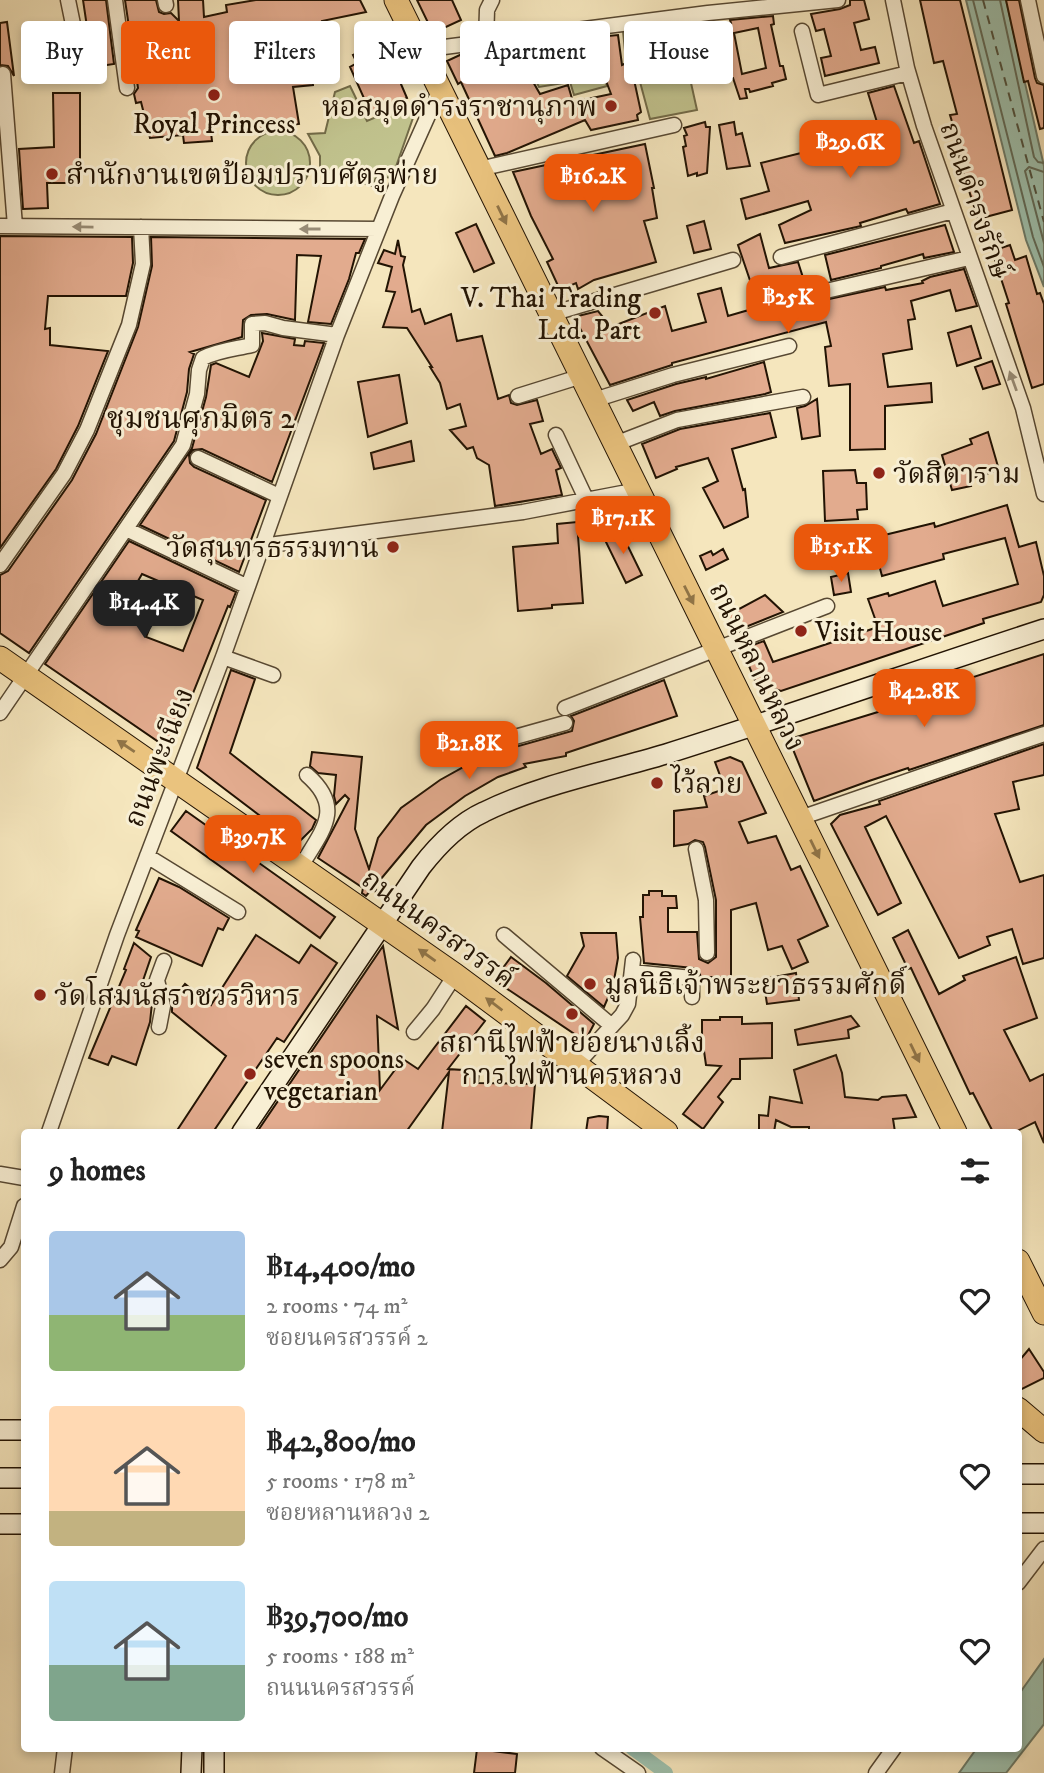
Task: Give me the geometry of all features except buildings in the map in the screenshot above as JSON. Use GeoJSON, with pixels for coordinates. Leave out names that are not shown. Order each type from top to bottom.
{"type":"FeatureCollection","features":[{"type":"Feature","properties":{"kind":"main road","name":"ถนนหลานหลวง"},"geometry":{"type":"LineString","coordinates":[[396,0],[406,21]]}},
{"type":"Feature","properties":{"kind":"main road","name":"ถนนหลานหลวง"},"geometry":{"type":"LineString","coordinates":[[438,84],[954,1129]]}},
{"type":"Feature","properties":{"kind":"main road"},"geometry":{"type":"LineString","coordinates":[[244,1129],[432,853],[464,824],[481,813],[542,790],[754,725],[1044,629]]}},
{"type":"Feature","properties":{"kind":"main road","name":"ถนนนครสวรรค์"},"geometry":{"type":"LineString","coordinates":[[0,658],[302,866],[455,975],[662,1129]]}},
{"type":"Feature","properties":{"kind":"main road"},"geometry":{"type":"LineString","coordinates":[[1022,1269],[1044,1312]]}},
{"type":"Feature","properties":{"kind":"main road"},"geometry":{"type":"LineString","coordinates":[[0,1430],[21,1430]]}},
{"type":"Feature","properties":{"kind":"main road"},"geometry":{"type":"LineString","coordinates":[[1022,1474],[1044,1474]]}},
{"type":"Feature","properties":{"kind":"main road"},"geometry":{"type":"LineString","coordinates":[[0,1478],[21,1478]]}},
{"type":"Feature","properties":{"kind":"main road"},"geometry":{"type":"LineString","coordinates":[[1022,1523],[1044,1523]]}},
{"type":"Feature","properties":{"kind":"main road"},"geometry":{"type":"LineString","coordinates":[[0,1524],[21,1524]]}},
{"type":"Feature","properties":{"kind":"main road"},"geometry":{"type":"LineString","coordinates":[[191,1773],[192,1752]]}},
{"type":"Feature","properties":{"kind":"main road"},"geometry":{"type":"LineString","coordinates":[[214,1752],[214,1773]]}},
{"type":"Feature","properties":{"kind":"street"},"geometry":{"type":"LineString","coordinates":[[68,0],[72,21]]}},
{"type":"Feature","properties":{"kind":"street"},"geometry":{"type":"LineString","coordinates":[[115,0],[127,88]]}},
{"type":"Feature","properties":{"kind":"street"},"geometry":{"type":"LineString","coordinates":[[487,21],[487,10],[492,0]]}},
{"type":"Feature","properties":{"kind":"street"},"geometry":{"type":"LineString","coordinates":[[610,21],[707,6],[838,0]]}},
{"type":"Feature","properties":{"kind":"street","name":"ถนนดำรงรักษ์"},"geometry":{"type":"LineString","coordinates":[[893,0],[908,73],[969,258],[1023,408],[1044,494]]}},
{"type":"Feature","properties":{"kind":"street"},"geometry":{"type":"LineString","coordinates":[[1028,0],[1044,76]]}},
{"type":"Feature","properties":{"kind":"street"},"geometry":{"type":"LineString","coordinates":[[802,31],[818,95],[908,73]]}},
{"type":"Feature","properties":{"kind":"street"},"geometry":{"type":"LineString","coordinates":[[3,74],[7,226],[378,229]]}},
{"type":"Feature","properties":{"kind":"street","name":"ถนนพะเนียง"},"geometry":{"type":"LineString","coordinates":[[50,1129],[147,856],[223,657],[337,335],[378,229],[440,89]]}},
{"type":"Feature","properties":{"kind":"street"},"geometry":{"type":"LineString","coordinates":[[479,169],[674,125]]}},
{"type":"Feature","properties":{"kind":"street"},"geometry":{"type":"LineString","coordinates":[[781,257],[953,211]]}},
{"type":"Feature","properties":{"kind":"street"},"geometry":{"type":"LineString","coordinates":[[0,565],[64,474],[87,430],[130,325],[143,264],[141,228]]}},
{"type":"Feature","properties":{"kind":"street"},"geometry":{"type":"LineString","coordinates":[[813,294],[969,258]]}},
{"type":"Feature","properties":{"kind":"street"},"geometry":{"type":"LineString","coordinates":[[551,314],[733,260]]}},
{"type":"Feature","properties":{"kind":"street"},"geometry":{"type":"LineString","coordinates":[[0,713],[183,445],[197,394],[203,358],[217,350],[233,350],[252,345],[252,324],[265,323],[337,335]]}},
{"type":"Feature","properties":{"kind":"street"},"geometry":{"type":"LineString","coordinates":[[594,400],[673,374],[789,346]]}},
{"type":"Feature","properties":{"kind":"street"},"geometry":{"type":"LineString","coordinates":[[518,396],[582,376]]}},
{"type":"Feature","properties":{"kind":"street"},"geometry":{"type":"LineString","coordinates":[[615,444],[677,420],[803,397]]}},
{"type":"Feature","properties":{"kind":"street"},"geometry":{"type":"LineString","coordinates":[[556,435],[587,502]]}},
{"type":"Feature","properties":{"kind":"street"},"geometry":{"type":"LineString","coordinates":[[198,458],[279,496]]}},
{"type":"Feature","properties":{"kind":"street"},"geometry":{"type":"LineString","coordinates":[[261,546],[587,502],[638,491]]}},
{"type":"Feature","properties":{"kind":"street"},"geometry":{"type":"LineString","coordinates":[[126,529],[246,586]]}},
{"type":"Feature","properties":{"kind":"street"},"geometry":{"type":"LineString","coordinates":[[497,742],[827,606]]}},
{"type":"Feature","properties":{"kind":"street"},"geometry":{"type":"LineString","coordinates":[[223,657],[273,675]]}},
{"type":"Feature","properties":{"kind":"street"},"geometry":{"type":"LineString","coordinates":[[800,818],[1044,734]]}},
{"type":"Feature","properties":{"kind":"street"},"geometry":{"type":"LineString","coordinates":[[302,866],[325,824],[328,804],[319,785],[307,775]]}},
{"type":"Feature","properties":{"kind":"street"},"geometry":{"type":"LineString","coordinates":[[696,849],[706,900],[707,953]]}},
{"type":"Feature","properties":{"kind":"street"},"geometry":{"type":"LineString","coordinates":[[147,856],[238,912]]}},
{"type":"Feature","properties":{"kind":"street"},"geometry":{"type":"LineString","coordinates":[[504,936],[612,1026]]}},
{"type":"Feature","properties":{"kind":"street"},"geometry":{"type":"LineString","coordinates":[[159,1027],[163,1006],[157,980],[164,961]]}},
{"type":"Feature","properties":{"kind":"street"},"geometry":{"type":"LineString","coordinates":[[575,1066],[622,1015],[628,1004],[632,966],[692,978],[692,997]]}},
{"type":"Feature","properties":{"kind":"street"},"geometry":{"type":"LineString","coordinates":[[414,1032],[455,975]]}},
{"type":"Feature","properties":{"kind":"street"},"geometry":{"type":"LineString","coordinates":[[0,1174],[21,1178]]}},
{"type":"Feature","properties":{"kind":"street"},"geometry":{"type":"LineString","coordinates":[[0,1260],[11,1247],[21,1215]]}},
{"type":"Feature","properties":{"kind":"street"},"geometry":{"type":"LineString","coordinates":[[1022,1578],[1044,1549]]}},
{"type":"Feature","properties":{"kind":"street"},"geometry":{"type":"LineString","coordinates":[[62,1773],[65,1752]]}},
{"type":"Feature","properties":{"kind":"street"},"geometry":{"type":"LineString","coordinates":[[608,1752],[638,1773]]}},
{"type":"Feature","properties":{"kind":"street"},"geometry":{"type":"LineString","coordinates":[[876,1773],[891,1752]]}},
{"type":"Feature","properties":{"kind":"green space"},"geometry":{"type":"Polygon","coordinates":[[[571,84],[607,86],[574,95],[571,84]]]}},
{"type":"Feature","properties":{"kind":"green space"},"geometry":{"type":"Polygon","coordinates":[[[641,84],[691,84],[697,110],[650,119],[641,84]]]}},
{"type":"Feature","properties":{"kind":"green space"},"geometry":{"type":"Polygon","coordinates":[[[350,86],[367,121],[409,103],[414,115],[392,178],[377,176],[372,186],[320,170],[320,156],[308,134],[325,133],[335,92],[350,86]]]}},
{"type":"Feature","properties":{"kind":"green space"},"geometry":{"type":"Polygon","coordinates":[[[278,131],[296,137],[304,145],[310,163],[304,181],[296,189],[278,195],[260,189],[252,181],[246,163],[252,145],[260,137],[278,131]]]}},
{"type":"Feature","properties":{"kind":"water"},"geometry":{"type":"Polygon","coordinates":[[[966,0],[1006,0],[1044,166],[1044,287],[1026,240],[966,0]]]}},
{"type":"Feature","properties":{"kind":"water"},"geometry":{"type":"Polygon","coordinates":[[[1044,1659],[1044,1724],[1006,1773],[959,1773],[974,1752],[1022,1752],[1022,1690],[1044,1659]]]}},
{"type":"Feature","properties":{"kind":"waterway"},"geometry":{"type":"LineString","coordinates":[[637,1752],[666,1773]]}},
{"type":"Feature","properties":{"kind":"ferry route"},"geometry":{"type":"LineString","coordinates":[[983,0],[1044,222]]}},
{"type":"Feature","properties":{"kind":"place","name":"Royal Princess"},"geometry":{"type":"Point","coordinates":[214,95]}},
{"type":"Feature","properties":{"kind":"place","name":"หอสมุดดำรงราชานุภาพ"},"geometry":{"type":"Point","coordinates":[611,106]}},
{"type":"Feature","properties":{"kind":"place","name":"สำนักงานเขตป้อมปราบศัตรูพ่าย"},"geometry":{"type":"Point","coordinates":[52,174]}},
{"type":"Feature","properties":{"kind":"place","name":"V. Thai Trading Ltd. Part"},"geometry":{"type":"Point","coordinates":[655,313]}},
{"type":"Feature","properties":{"kind":"place","name":"วัดสิตาราม"},"geometry":{"type":"Point","coordinates":[879,473]}},
{"type":"Feature","properties":{"kind":"place","name":"วัดสุนทรธรรมทาน"},"geometry":{"type":"Point","coordinates":[393,547]}},
{"type":"Feature","properties":{"kind":"place","name":"Visit House"},"geometry":{"type":"Point","coordinates":[801,631]}},
{"type":"Feature","properties":{"kind":"place","name":"ไว้ลาย"},"geometry":{"type":"Point","coordinates":[657,783]}},
{"type":"Feature","properties":{"kind":"place","name":"มูลนิธิเจ้าพระยาธรรมศักดิ์"},"geometry":{"type":"Point","coordinates":[590,984]}},
{"type":"Feature","properties":{"kind":"place","name":"วัดโสมนัสราชวรวิหาร"},"geometry":{"type":"Point","coordinates":[40,995]}},
{"type":"Feature","properties":{"kind":"place","name":"สถานีไฟฟ้าย่อยนางเลิ้ง การไฟฟ้านครหลวง"},"geometry":{"type":"Point","coordinates":[572,1014]}},
{"type":"Feature","properties":{"kind":"place","name":"seven spoons vegetarian"},"geometry":{"type":"Point","coordinates":[250,1074]}},
{"type":"Feature","properties":{"kind":"district","name":"ชุมชนศุภมิตร 2"},"geometry":{"type":"Point","coordinates":[201,418]}}]}
